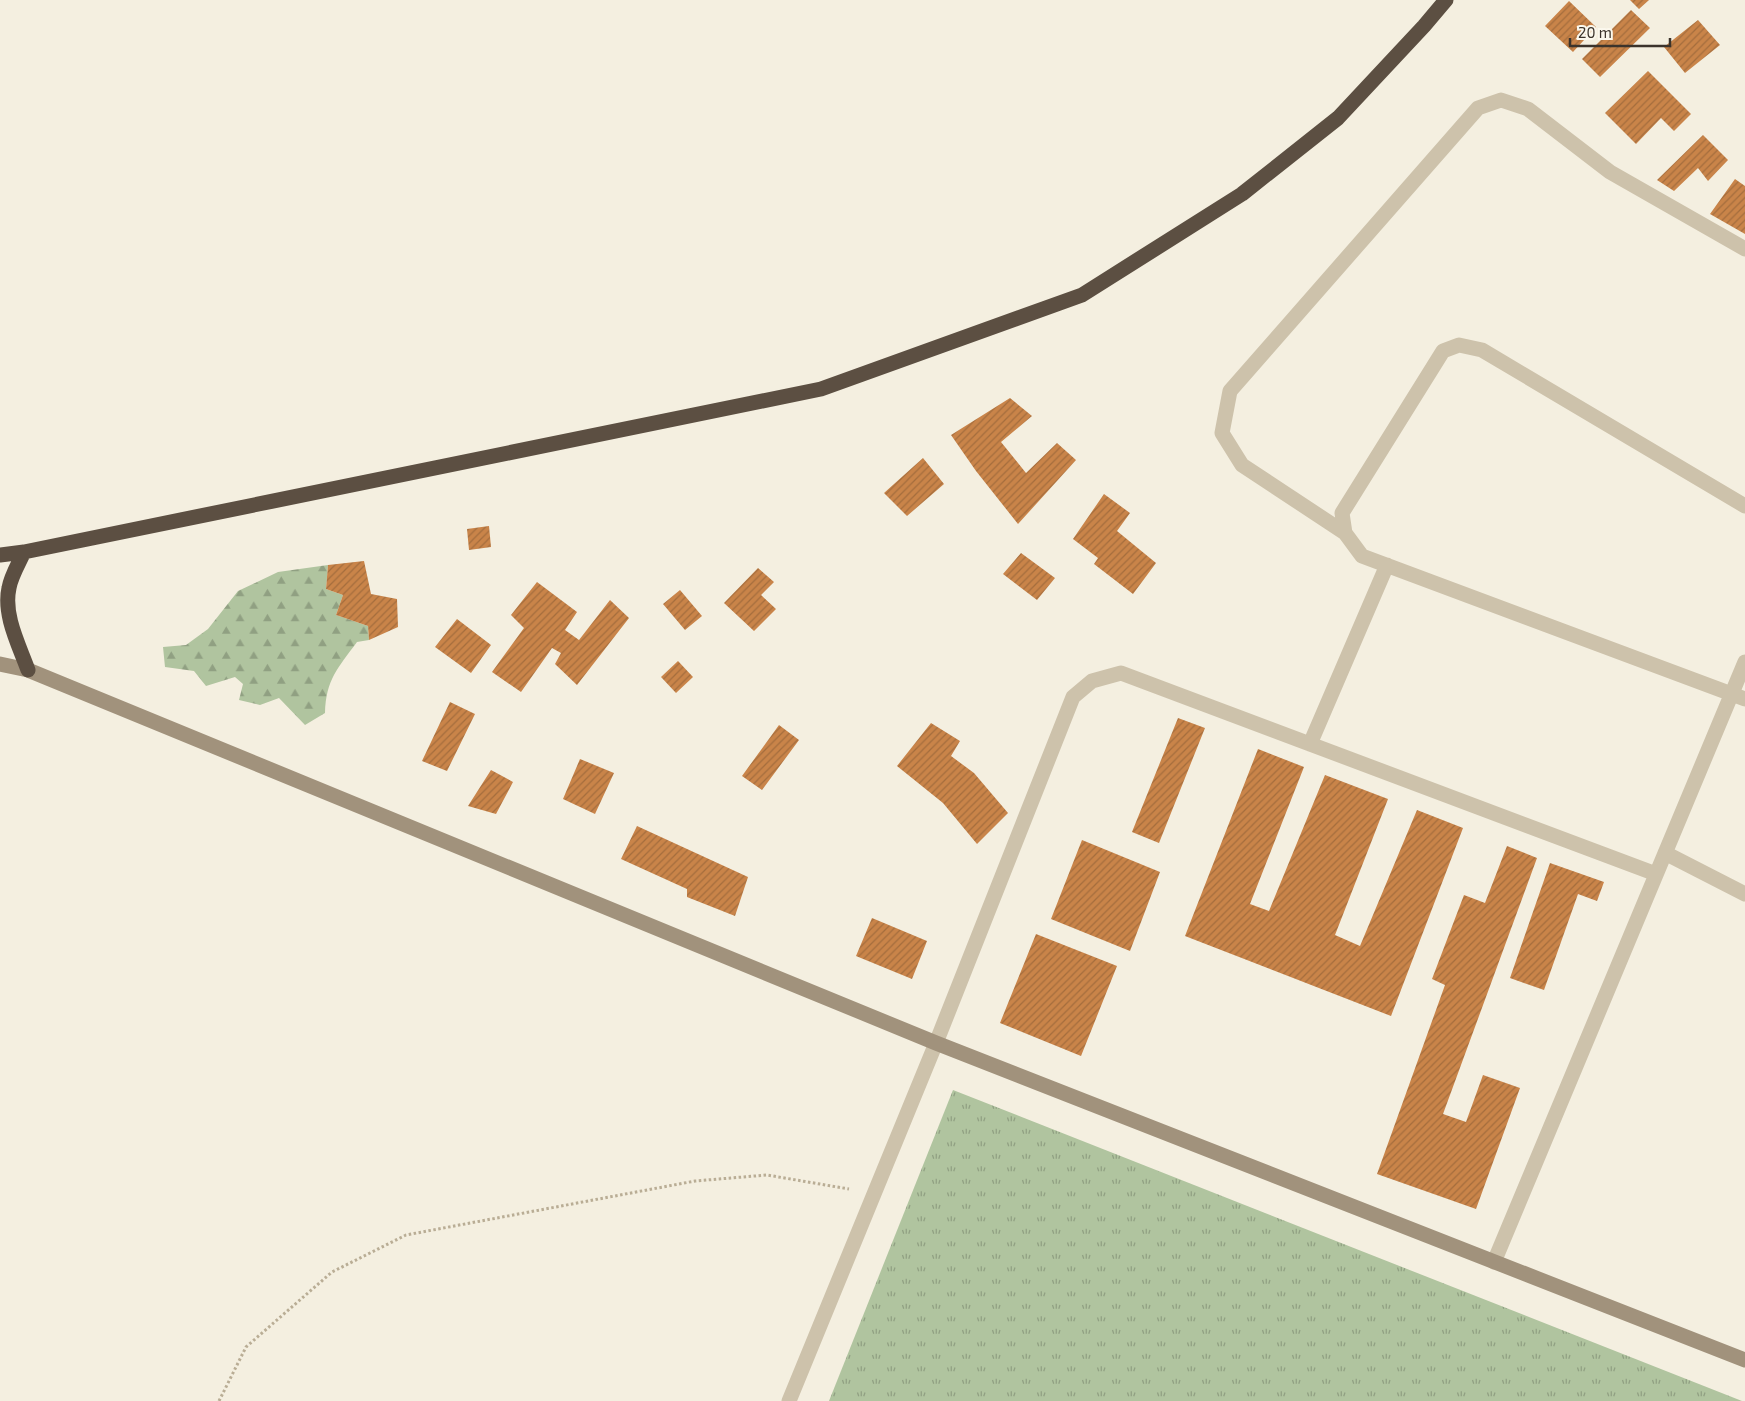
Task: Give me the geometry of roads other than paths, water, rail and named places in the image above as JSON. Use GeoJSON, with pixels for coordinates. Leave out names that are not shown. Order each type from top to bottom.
{"type":"FeatureCollection","features":[{"type":"Feature","properties":{"kind":"highway"},"geometry":{"type":"LineString","coordinates":[[0,555],[24,552],[821,389],[1082,295],[1242,194],[1338,118],[1446,0]]}},
{"type":"Feature","properties":{"kind":"highway"},"geometry":{"type":"LineString","coordinates":[[24,552],[9,587],[8,601],[10,620],[28,670]]}},
{"type":"Feature","properties":{"kind":"street"},"geometry":{"type":"LineString","coordinates":[[1738,696],[1362,556],[1345,533],[1242,465],[1222,433],[1230,391],[1478,108],[1501,100],[1528,109],[1610,172],[1745,249]]}},
{"type":"Feature","properties":{"kind":"street"},"geometry":{"type":"LineString","coordinates":[[1345,533],[1342,513],[1443,351],[1458,345],[1482,350],[1745,506]]}},
{"type":"Feature","properties":{"kind":"street"},"geometry":{"type":"LineString","coordinates":[[1310,744],[1387,565]]}},
{"type":"Feature","properties":{"kind":"street"},"geometry":{"type":"LineString","coordinates":[[1494,1262],[1665,853],[1738,696],[1745,662]]}},
{"type":"Feature","properties":{"kind":"street"},"geometry":{"type":"LineString","coordinates":[[0,664],[28,670],[936,1043],[1745,1360]]}},
{"type":"Feature","properties":{"kind":"street"},"geometry":{"type":"LineString","coordinates":[[789,1401],[936,1043],[1072,697],[1092,681],[1121,673],[1656,874]]}},
{"type":"Feature","properties":{"kind":"street"},"geometry":{"type":"LineString","coordinates":[[1665,853],[1745,894]]}}]}
